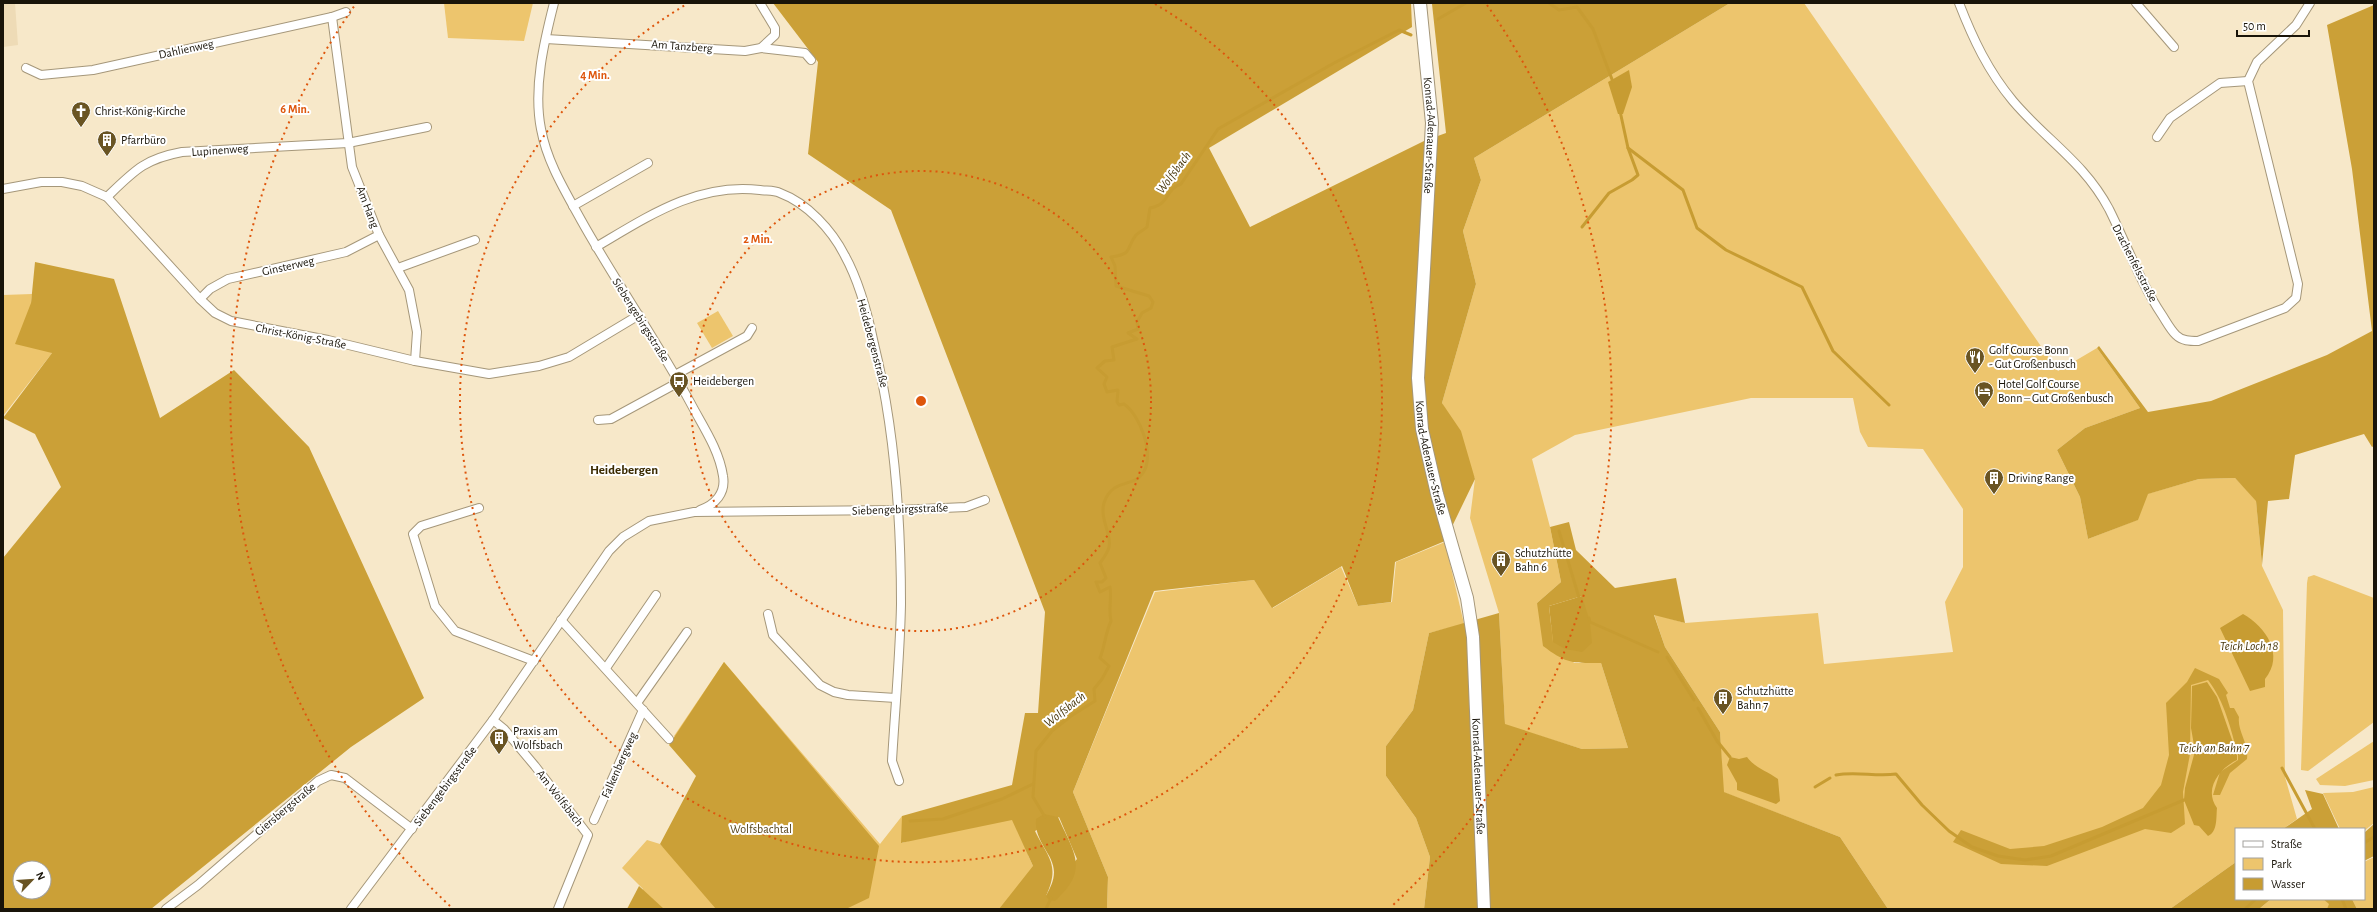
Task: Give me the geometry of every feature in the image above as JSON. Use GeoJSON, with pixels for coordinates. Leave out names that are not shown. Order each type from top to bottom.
{"type":"FeatureCollection","features":[{"type":"Feature","properties":{"kind":"street","name":"Siebengebirgsstraße"},"geometry":{"type":"LineString","coordinates":[[351,909],[493,720],[609,551],[623,537],[649,522],[694,512],[711,506],[721,494],[724,477],[718,455],[677,378],[596,247],[549,159],[540,128],[539,85],[546,39],[554,3]]}},
{"type":"Feature","properties":{"kind":"street"},"geometry":{"type":"LineString","coordinates":[[760,3],[775,28],[775,35],[761,48]]}},
{"type":"Feature","properties":{"kind":"street","name":"Konrad-Adenauer-Straße"},"geometry":{"type":"LineString","coordinates":[[1420,3],[1432,123],[1419,385],[1422,429],[1429,462],[1467,598],[1473,637],[1484,909]]}},
{"type":"Feature","properties":{"kind":"street","name":"Drachenfelsstraße"},"geometry":{"type":"LineString","coordinates":[[1959,3],[1980,52],[1990,71],[2014,101],[2080,166],[2096,187],[2109,210],[2150,296],[2176,336],[2187,342],[2198,341],[2285,308],[2296,298],[2298,284],[2248,81]]}},
{"type":"Feature","properties":{"kind":"street"},"geometry":{"type":"LineString","coordinates":[[2136,3],[2174,47]]}},
{"type":"Feature","properties":{"kind":"street"},"geometry":{"type":"LineString","coordinates":[[2157,137],[2170,118],[2220,83],[2248,81],[2257,62],[2296,25],[2310,3]]}},
{"type":"Feature","properties":{"kind":"street","name":"Dahlienweg"},"geometry":{"type":"LineString","coordinates":[[26,68],[41,75],[93,70],[332,17],[346,12]]}},
{"type":"Feature","properties":{"kind":"street","name":"Am Hang"},"geometry":{"type":"LineString","coordinates":[[332,17],[352,167],[379,235],[409,290],[417,332],[415,361]]}},
{"type":"Feature","properties":{"kind":"street","name":"Am Tanzberg"},"geometry":{"type":"LineString","coordinates":[[546,39],[745,51],[761,48],[805,53],[810,60]]}},
{"type":"Feature","properties":{"kind":"street"},"geometry":{"type":"LineString","coordinates":[[348,143],[427,127]]}},
{"type":"Feature","properties":{"kind":"street","name":"Lupinenweg"},"geometry":{"type":"LineString","coordinates":[[107,197],[135,170],[161,156],[182,152],[348,143]]}},
{"type":"Feature","properties":{"kind":"street"},"geometry":{"type":"LineString","coordinates":[[573,206],[648,162]]}},
{"type":"Feature","properties":{"kind":"street","name":"Christ-König-Straße"},"geometry":{"type":"LineString","coordinates":[[3,189],[41,182],[62,182],[82,186],[107,197],[200,299],[215,313],[231,321],[328,340],[415,361],[489,374],[539,366],[569,357],[639,315]]}},
{"type":"Feature","properties":{"kind":"street","name":"Heidebergenstraße"},"geometry":{"type":"LineString","coordinates":[[596,247],[673,204],[711,190],[748,188],[779,192],[807,209],[831,234],[846,257],[867,312],[885,389],[898,510],[901,605],[892,761],[899,781]]}},
{"type":"Feature","properties":{"kind":"street","name":"Ginsterweg"},"geometry":{"type":"LineString","coordinates":[[200,299],[210,289],[228,279],[346,252],[379,235]]}},
{"type":"Feature","properties":{"kind":"street"},"geometry":{"type":"LineString","coordinates":[[398,268],[475,240]]}},
{"type":"Feature","properties":{"kind":"street"},"geometry":{"type":"LineString","coordinates":[[598,420],[611,419],[747,336],[752,328]]}},
{"type":"Feature","properties":{"kind":"street","name":"Siebengebirgsstraße"},"geometry":{"type":"LineString","coordinates":[[694,512],[898,510],[966,506],[985,500]]}},
{"type":"Feature","properties":{"kind":"street"},"geometry":{"type":"LineString","coordinates":[[479,508],[421,526],[413,534],[435,606],[455,631],[534,660]]}},
{"type":"Feature","properties":{"kind":"street"},"geometry":{"type":"LineString","coordinates":[[606,668],[656,595]]}},
{"type":"Feature","properties":{"kind":"street"},"geometry":{"type":"LineString","coordinates":[[768,614],[773,635],[820,685],[834,692],[848,695],[896,698]]}},
{"type":"Feature","properties":{"kind":"street"},"geometry":{"type":"LineString","coordinates":[[561,620],[669,739]]}},
{"type":"Feature","properties":{"kind":"street"},"geometry":{"type":"LineString","coordinates":[[637,703],[687,632]]}},
{"type":"Feature","properties":{"kind":"street","name":"Falkenbergweg"},"geometry":{"type":"LineString","coordinates":[[594,820],[643,710]]}},
{"type":"Feature","properties":{"kind":"street","name":"Am Wolfsbach"},"geometry":{"type":"LineString","coordinates":[[493,720],[504,729],[535,766],[588,835],[558,909]]}},
{"type":"Feature","properties":{"kind":"street","name":"Giersbergstraße"},"geometry":{"type":"LineString","coordinates":[[166,909],[198,885],[318,781],[331,775],[345,778],[412,829]]}},
{"type":"Feature","properties":{"kind":"shaded area"},"geometry":{"type":"Polygon","coordinates":[[[3,3],[15,3],[18,45],[3,47],[3,3]]]}},
{"type":"Feature","properties":{"kind":"green space"},"geometry":{"type":"Polygon","coordinates":[[[444,3],[533,3],[524,41],[448,38],[444,3]]]}},
{"type":"Feature","properties":{"kind":"green space"},"geometry":{"type":"Polygon","coordinates":[[[773,3],[1411,3],[1412,27],[1209,148],[1250,227],[1424,141],[1446,133],[1432,4],[1730,3],[1474,158],[1481,180],[1463,231],[1476,284],[1442,403],[1461,431],[1475,479],[1445,541],[1395,562],[1391,602],[1358,606],[1342,566],[1272,608],[1254,580],[1154,591],[1073,792],[1108,877],[1107,909],[999,909],[1033,866],[1012,820],[901,843],[902,816],[1012,785],[1025,713],[1038,713],[1045,612],[891,210],[808,154],[818,62],[773,3]],[[1059,817],[1035,831],[1051,862],[1052,877],[1046,896],[1077,859],[1059,817]]]}},
{"type":"Feature","properties":{"kind":"green space"},"geometry":{"type":"Polygon","coordinates":[[[1730,3],[1804,3],[2058,371],[2097,348],[2140,408],[2085,428],[2057,450],[2080,497],[2088,539],[2137,520],[2147,494],[2199,479],[2235,478],[2256,500],[2262,566],[2283,610],[2285,777],[2297,819],[2284,828],[2235,828],[2235,863],[2170,909],[1888,909],[1840,837],[1723,792],[1720,732],[1665,647],[1654,614],[1685,623],[1818,613],[1824,664],[1953,652],[1945,602],[1963,567],[1963,509],[1923,449],[1868,447],[1860,432],[1853,398],[1751,398],[1575,435],[1532,459],[1550,527],[1561,582],[1537,603],[1574,663],[1601,663],[1628,748],[1582,749],[1505,725],[1499,613],[1470,518],[1475,479],[1442,403],[1476,284],[1463,231],[1481,180],[1474,158],[1730,3]]]}},
{"type":"Feature","properties":{"kind":"green space"},"geometry":{"type":"Polygon","coordinates":[[[2374,5],[2374,446],[2372,447],[2364,434],[2295,455],[2289,499],[2268,501],[2262,565],[2256,501],[2235,478],[2199,479],[2148,494],[2138,520],[2088,539],[2080,497],[2057,450],[2085,428],[2140,408],[2097,348],[2099,346],[2148,412],[2211,401],[2327,355],[2372,331],[2352,169],[2327,25],[2374,5]]]}},
{"type":"Feature","properties":{"kind":"green space"},"geometry":{"type":"Polygon","coordinates":[[[35,262],[114,279],[160,418],[234,370],[309,447],[424,698],[351,747],[151,909],[3,909],[3,558],[61,487],[35,434],[3,418],[52,353],[15,344],[31,303],[35,262]]]}},
{"type":"Feature","properties":{"kind":"green space"},"geometry":{"type":"Polygon","coordinates":[[[32,294],[31,303],[52,353],[3,416],[3,295],[32,294]]]}},
{"type":"Feature","properties":{"kind":"green space"},"geometry":{"type":"Polygon","coordinates":[[[718,311],[733,336],[712,348],[697,323],[718,311]]]}},
{"type":"Feature","properties":{"kind":"green space"},"geometry":{"type":"Polygon","coordinates":[[[1569,522],[1576,550],[1615,588],[1676,578],[1685,623],[1654,615],[1665,647],[1720,732],[1724,792],[1840,837],[1888,909],[1424,909],[1430,857],[1416,818],[1386,776],[1386,746],[1413,710],[1429,633],[1499,613],[1505,724],[1582,749],[1628,748],[1601,663],[1570,661],[1558,656],[1543,646],[1537,603],[1561,582],[1550,527],[1569,522]],[[1582,596],[1549,606],[1553,642],[1582,596]]]}},
{"type":"Feature","properties":{"kind":"green space"},"geometry":{"type":"Polygon","coordinates":[[[1445,542],[1464,624],[1429,633],[1413,710],[1386,746],[1386,776],[1416,818],[1430,857],[1424,909],[1107,909],[1108,877],[1073,792],[1155,592],[1254,580],[1273,608],[1341,567],[1358,606],[1392,602],[1396,562],[1445,542]]]}},
{"type":"Feature","properties":{"kind":"green space"},"geometry":{"type":"Polygon","coordinates":[[[2314,575],[2374,598],[2374,722],[2308,771],[2301,770],[2307,583],[2308,577],[2314,575]]]}},
{"type":"Feature","properties":{"kind":"green space","name":"Wolfsbachtal"},"geometry":{"type":"Polygon","coordinates":[[[724,662],[880,844],[902,816],[902,843],[1030,802],[1028,855],[1033,866],[1027,909],[634,909],[643,889],[622,868],[647,840],[660,844],[663,847],[702,765],[674,736],[724,662]]]}},
{"type":"Feature","properties":{"kind":"green space","name":"Wolfsbachtal"},"geometry":{"type":"Polygon","coordinates":[[[724,662],[879,846],[869,898],[846,909],[716,909],[660,844],[696,776],[669,745],[724,662]]]}},
{"type":"Feature","properties":{"kind":"green space"},"geometry":{"type":"Polygon","coordinates":[[[2195,668],[2219,679],[2228,693],[2226,695],[2230,708],[2234,708],[2239,717],[2247,759],[2230,773],[2220,795],[2213,795],[2220,772],[2238,760],[2238,755],[2227,716],[2219,697],[2208,680],[2191,685],[2190,754],[2183,792],[2185,824],[2171,833],[2145,829],[2047,866],[2001,864],[1953,842],[1961,830],[2010,849],[2044,846],[2102,827],[2143,808],[2161,785],[2169,755],[2166,703],[2187,682],[2195,668]]]}},
{"type":"Feature","properties":{"kind":"green space"},"geometry":{"type":"Polygon","coordinates":[[[2374,741],[2374,780],[2345,786],[2320,785],[2316,779],[2374,741]]]}},
{"type":"Feature","properties":{"kind":"green space"},"geometry":{"type":"Polygon","coordinates":[[[2374,787],[2374,823],[2365,830],[2365,828],[2340,828],[2323,793],[2353,792],[2374,787]]]}},
{"type":"Feature","properties":{"kind":"green space"},"geometry":{"type":"Polygon","coordinates":[[[2305,790],[2323,794],[2339,828],[2284,828],[2312,809],[2305,790]]]}},
{"type":"Feature","properties":{"kind":"green space"},"geometry":{"type":"Polygon","coordinates":[[[2374,824],[2374,856],[2365,860],[2365,832],[2374,824]]]}},
{"type":"Feature","properties":{"kind":"green space"},"geometry":{"type":"Polygon","coordinates":[[[2374,857],[2374,909],[2357,909],[2352,900],[2365,900],[2365,862],[2374,857]]]}},
{"type":"Feature","properties":{"kind":"green space"},"geometry":{"type":"Polygon","coordinates":[[[2235,863],[2235,900],[2270,900],[2259,909],[2170,909],[2235,863]]]}},
{"type":"Feature","properties":{"kind":"green space"},"geometry":{"type":"Polygon","coordinates":[[[639,886],[664,909],[627,909],[639,886]]]}},
{"type":"Feature","properties":{"kind":"green space"},"geometry":{"type":"Polygon","coordinates":[[[2270,900],[2324,900],[2330,904],[2327,909],[2259,909],[2270,900]]]}},
{"type":"Feature","properties":{"kind":"green space"},"geometry":{"type":"Polygon","coordinates":[[[2324,900],[2352,900],[2357,909],[2327,909],[2329,904],[2324,900]]]}},
{"type":"Feature","properties":{"kind":"water"},"geometry":{"type":"Polygon","coordinates":[[[1629,70],[1632,87],[1623,114],[1618,114],[1608,82],[1629,70]]]}},
{"type":"Feature","properties":{"kind":"water"},"geometry":{"type":"Polygon","coordinates":[[[1582,596],[1590,622],[1592,643],[1582,652],[1565,649],[1553,642],[1549,606],[1582,596]]]}},
{"type":"Feature","properties":{"kind":"water","name":"Teich Loch 18"},"geometry":{"type":"Polygon","coordinates":[[[2243,614],[2259,626],[2270,642],[2273,651],[2271,670],[2265,679],[2265,687],[2250,691],[2220,628],[2243,614]]]}},
{"type":"Feature","properties":{"kind":"water","name":"Teich an Bahn 7"},"geometry":{"type":"Polygon","coordinates":[[[2207,682],[2217,697],[2237,754],[2237,760],[2225,768],[2215,780],[2212,794],[2213,801],[2217,808],[2215,827],[2208,836],[2199,826],[2194,825],[2184,800],[2185,788],[2195,751],[2191,728],[2192,686],[2207,682]]]}},
{"type":"Feature","properties":{"kind":"water"},"geometry":{"type":"Polygon","coordinates":[[[1730,757],[1739,759],[1747,757],[1757,767],[1778,779],[1780,801],[1776,804],[1737,790],[1737,783],[1727,765],[1730,757]]]}},
{"type":"Feature","properties":{"kind":"water"},"geometry":{"type":"Polygon","coordinates":[[[1044,814],[1058,817],[1076,861],[1076,870],[1072,880],[1066,890],[1055,901],[1049,900],[1046,896],[1052,884],[1054,872],[1053,865],[1036,827],[1036,819],[1044,814]]]}},
{"type":"Feature","properties":{"kind":"waterway","name":"Wolfsbach"},"geometry":{"type":"LineString","coordinates":[[1438,19],[1466,3]]}},
{"type":"Feature","properties":{"kind":"waterway"},"geometry":{"type":"LineString","coordinates":[[1549,3],[1559,10],[1577,7],[1593,29],[1613,82]]}},
{"type":"Feature","properties":{"kind":"waterway","name":"Wolfsbach"},"geometry":{"type":"LineString","coordinates":[[1045,817],[1033,797],[1036,751],[1052,731],[1071,716],[1095,701],[1094,689],[1102,679],[1109,666],[1100,658],[1111,621],[1110,587],[1100,592],[1096,582],[1102,582],[1106,578],[1100,563],[1106,554],[1109,545],[1103,515],[1104,503],[1108,495],[1117,486],[1139,478],[1146,465],[1146,446],[1140,426],[1130,409],[1124,404],[1119,405],[1117,402],[1118,390],[1107,392],[1104,384],[1107,377],[1097,368],[1105,361],[1114,360],[1112,347],[1137,339],[1128,333],[1138,329],[1137,322],[1142,313],[1151,308],[1153,302],[1149,296],[1116,286],[1115,266],[1111,257],[1123,254],[1128,250],[1136,235],[1147,227],[1150,208],[1161,204],[1172,189],[1181,184],[1218,129],[1334,63],[1399,30],[1411,35]]}},
{"type":"Feature","properties":{"kind":"waterway"},"geometry":{"type":"LineString","coordinates":[[1582,227],[1609,193],[1638,175],[1628,148],[1620,111]]}},
{"type":"Feature","properties":{"kind":"waterway"},"geometry":{"type":"LineString","coordinates":[[1628,148],[1683,190],[1697,228],[1726,250],[1802,287],[1833,351],[1889,405]]}},
{"type":"Feature","properties":{"kind":"waterway"},"geometry":{"type":"LineString","coordinates":[[1559,531],[1580,601]]}},
{"type":"Feature","properties":{"kind":"waterway"},"geometry":{"type":"LineString","coordinates":[[1589,618],[1590,622],[1658,652]]}},
{"type":"Feature","properties":{"kind":"waterway"},"geometry":{"type":"LineString","coordinates":[[1667,657],[1694,700]]}},
{"type":"Feature","properties":{"kind":"waterway"},"geometry":{"type":"LineString","coordinates":[[1698,708],[1717,741],[1730,757]]}},
{"type":"Feature","properties":{"kind":"waterway"},"geometry":{"type":"LineString","coordinates":[[2282,768],[2314,828]]}},
{"type":"Feature","properties":{"kind":"waterway"},"geometry":{"type":"LineString","coordinates":[[1836,775],[1896,774],[1922,805],[1949,831],[1972,847],[1998,856],[2025,860],[2051,856],[2184,800]]}},
{"type":"Feature","properties":{"kind":"waterway"},"geometry":{"type":"LineString","coordinates":[[1815,787],[1830,778]]}},
{"type":"Feature","properties":{"kind":"waterway"},"geometry":{"type":"LineString","coordinates":[[910,821],[943,819],[1002,799],[1033,784]]}},
{"type":"Feature","properties":{"kind":"waterway"},"geometry":{"type":"LineString","coordinates":[[2365,842],[2374,837]]}},
{"type":"Feature","properties":{"kind":"waterway","name":"Wolfsbach"},"geometry":{"type":"LineString","coordinates":[[1046,909],[1051,898]]}},
{"type":"Feature","properties":{"kind":"waterway"},"geometry":{"type":"LineString","coordinates":[[2245,909],[2255,900]]}},
{"type":"Feature","properties":{"kind":"waterway"},"geometry":{"type":"LineString","coordinates":[[2342,900],[2346,909]]}},
{"type":"Feature","properties":{"kind":"place","name":"Christ-König-Kirche"},"geometry":{"type":"Point","coordinates":[81,128]}},
{"type":"Feature","properties":{"kind":"place","name":"Pfarrbüro"},"geometry":{"type":"Point","coordinates":[107,157]}},
{"type":"Feature","properties":{"kind":"place","name":"Golf Course Bonn - Gut Großenbusch"},"geometry":{"type":"Point","coordinates":[1975,374]}},
{"type":"Feature","properties":{"kind":"place","name":"Heidebergen"},"geometry":{"type":"Point","coordinates":[679,398]}},
{"type":"Feature","properties":{"kind":"place","name":"Hotel Golf Course Bonn – Gut Großenbusch"},"geometry":{"type":"Point","coordinates":[1984,408]}},
{"type":"Feature","properties":{"kind":"place","name":"Driving Range"},"geometry":{"type":"Point","coordinates":[1994,495]}},
{"type":"Feature","properties":{"kind":"place","name":"Schutzhütte Bahn 6"},"geometry":{"type":"Point","coordinates":[1501,577]}},
{"type":"Feature","properties":{"kind":"place","name":"Schutzhütte Bahn 7"},"geometry":{"type":"Point","coordinates":[1723,715]}},
{"type":"Feature","properties":{"kind":"place","name":"Praxis am Wolfsbach"},"geometry":{"type":"Point","coordinates":[499,755]}},
{"type":"Feature","properties":{"kind":"district","name":"Heidebergen"},"geometry":{"type":"Point","coordinates":[624,470]}}]}
